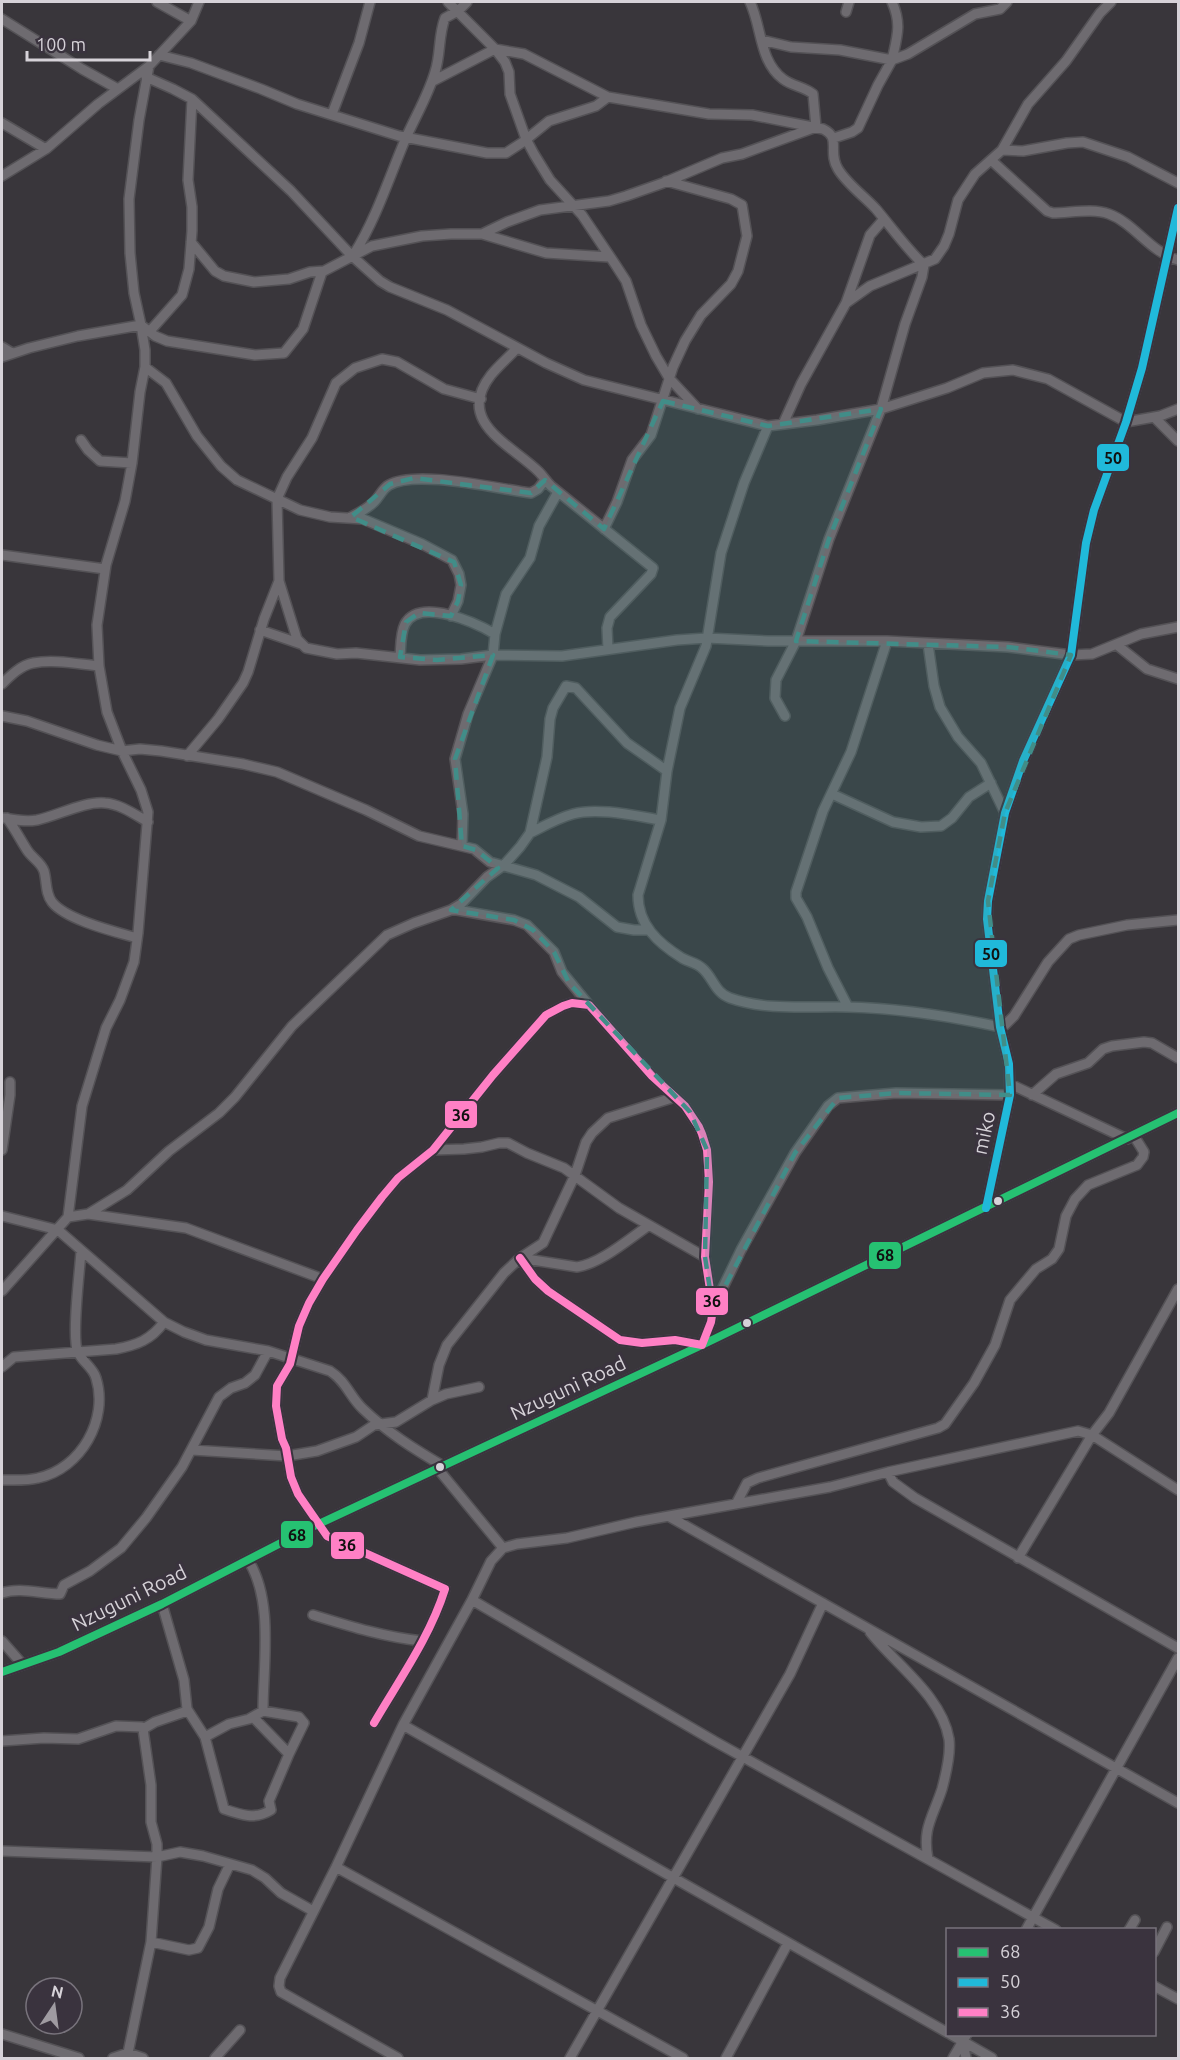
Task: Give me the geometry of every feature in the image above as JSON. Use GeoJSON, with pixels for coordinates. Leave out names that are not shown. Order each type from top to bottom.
{"type":"FeatureCollection","features":[{"type":"Feature","properties":{"kind":"street"},"geometry":{"type":"LineString","coordinates":[[157,2],[190,21]]}},
{"type":"Feature","properties":{"kind":"street"},"geometry":{"type":"LineString","coordinates":[[2,176],[46,148],[98,104],[149,66],[190,21],[200,2]]}},
{"type":"Feature","properties":{"kind":"street"},"geometry":{"type":"LineString","coordinates":[[332,114],[359,42],[370,2]]}},
{"type":"Feature","properties":{"kind":"street"},"geometry":{"type":"LineString","coordinates":[[448,2],[505,62],[509,72],[510,94],[526,139],[550,180],[582,215],[626,281],[645,334],[669,378],[698,409]]}},
{"type":"Feature","properties":{"kind":"street"},"geometry":{"type":"LineString","coordinates":[[352,256],[366,235],[406,138],[433,81],[439,62],[440,38],[444,21],[447,16],[458,11],[467,2]]}},
{"type":"Feature","properties":{"kind":"street"},"geometry":{"type":"LineString","coordinates":[[750,2],[756,15],[767,59],[776,73],[784,80],[813,94],[816,127]]}},
{"type":"Feature","properties":{"kind":"street"},"geometry":{"type":"LineString","coordinates":[[846,12],[849,2]]}},
{"type":"Feature","properties":{"kind":"street"},"geometry":{"type":"LineString","coordinates":[[834,138],[858,128],[892,60],[899,26],[897,10],[892,2]]}},
{"type":"Feature","properties":{"kind":"street"},"geometry":{"type":"LineString","coordinates":[[975,14],[979,2]]}},
{"type":"Feature","properties":{"kind":"street"},"geometry":{"type":"LineString","coordinates":[[762,40],[791,47],[840,50],[892,60],[908,54],[975,14],[1000,9],[1007,2]]}},
{"type":"Feature","properties":{"kind":"street"},"geometry":{"type":"LineString","coordinates":[[846,303],[870,286],[892,275],[924,266],[935,260],[944,246],[958,200],[969,182],[1002,150],[1028,104],[1066,61],[1100,13],[1111,2]]}},
{"type":"Feature","properties":{"kind":"street"},"geometry":{"type":"LineString","coordinates":[[2,19],[118,89]]}},
{"type":"Feature","properties":{"kind":"street"},"geometry":{"type":"LineString","coordinates":[[433,81],[495,49],[524,54],[608,98],[709,114],[752,115],[816,127],[830,132],[834,138],[832,157],[839,172],[884,219],[924,266]]}},
{"type":"Feature","properties":{"kind":"street"},"geometry":{"type":"LineString","coordinates":[[159,55],[191,63],[261,88],[297,104],[406,138],[497,154],[510,151],[549,121],[596,106],[608,98]]}},
{"type":"Feature","properties":{"kind":"street"},"geometry":{"type":"LineString","coordinates":[[2,1291],[68,1217],[82,1106],[106,1028],[120,1000],[134,962],[137,938],[148,812],[141,790],[122,751],[107,712],[99,666],[97,625],[105,569],[132,463],[145,367],[145,350],[134,293],[130,253],[129,199],[134,152],[149,66]]}},
{"type":"Feature","properties":{"kind":"street"},"geometry":{"type":"LineString","coordinates":[[146,77],[192,99],[291,191],[352,256],[390,287],[447,310],[517,348],[584,380],[768,426],[881,409],[947,388],[983,373],[1004,369],[1048,379],[1126,422],[1154,417],[1179,409]]}},
{"type":"Feature","properties":{"kind":"street"},"geometry":{"type":"LineString","coordinates":[[150,331],[182,295],[189,269],[192,207],[189,180],[192,99]]}},
{"type":"Feature","properties":{"kind":"street"},"geometry":{"type":"LineString","coordinates":[[2,123],[46,148]]}},
{"type":"Feature","properties":{"kind":"street"},"geometry":{"type":"LineString","coordinates":[[482,234],[540,210],[609,201],[722,158],[742,154],[816,127]]}},
{"type":"Feature","properties":{"kind":"street"},"geometry":{"type":"LineString","coordinates":[[1002,150],[1023,151],[1083,142],[1128,157],[1179,183]]}},
{"type":"Feature","properties":{"kind":"street"},"geometry":{"type":"LineString","coordinates":[[992,160],[1047,211],[1112,214],[1166,256],[1179,260]]}},
{"type":"Feature","properties":{"kind":"street"},"geometry":{"type":"LineString","coordinates":[[604,529],[617,502],[632,460],[651,435],[669,378],[685,341],[696,322],[735,278],[743,255],[747,229],[743,207],[738,202],[666,181]]}},
{"type":"Feature","properties":{"kind":"street","name":"miko"},"geometry":{"type":"LineString","coordinates":[[986,1208],[1010,1095],[1007,1048],[1000,1027],[987,919],[988,902],[1005,813],[1023,760],[1071,655],[1086,543],[1107,471],[1126,422],[1142,368],[1166,256],[1179,208]]}},
{"type":"Feature","properties":{"kind":"street"},"geometry":{"type":"LineString","coordinates":[[783,424],[801,384],[846,303],[870,235],[884,219]]}},
{"type":"Feature","properties":{"kind":"street"},"geometry":{"type":"LineString","coordinates":[[191,242],[215,271],[235,279],[254,282],[322,272],[372,246],[452,234],[482,234],[546,253],[609,257]]}},
{"type":"Feature","properties":{"kind":"street"},"geometry":{"type":"LineString","coordinates":[[785,716],[774,693],[780,669],[796,640],[830,539],[881,409],[924,266]]}},
{"type":"Feature","properties":{"kind":"street"},"geometry":{"type":"LineString","coordinates":[[2,357],[78,336],[141,325],[155,336],[167,341],[255,355],[284,353],[303,329],[322,272]]}},
{"type":"Feature","properties":{"kind":"street"},"geometry":{"type":"LineString","coordinates":[[2,347],[12,353]]}},
{"type":"Feature","properties":{"kind":"street"},"geometry":{"type":"LineString","coordinates":[[517,348],[491,375],[481,399],[481,416],[488,428],[558,492],[652,566],[653,570],[610,617],[607,628],[608,649]]}},
{"type":"Feature","properties":{"kind":"street"},"geometry":{"type":"LineString","coordinates":[[481,399],[444,389],[407,367],[386,359],[378,359],[355,368],[336,383],[312,438],[286,477],[277,499],[279,581],[297,639],[306,648],[316,651],[437,660],[493,656],[562,656],[707,638],[887,641],[1008,647],[1071,655],[1092,654],[1141,634],[1179,627]]}},
{"type":"Feature","properties":{"kind":"street"},"geometry":{"type":"LineString","coordinates":[[145,367],[169,387],[197,436],[221,466],[245,484],[311,514],[363,519],[422,544],[452,560],[459,574],[461,585],[458,601],[451,616]]}},
{"type":"Feature","properties":{"kind":"street"},"geometry":{"type":"LineString","coordinates":[[1154,417],[1179,441]]}},
{"type":"Feature","properties":{"kind":"street"},"geometry":{"type":"LineString","coordinates":[[768,426],[744,483],[721,553],[707,638],[698,669],[680,708],[667,771],[662,820],[638,895],[638,907],[654,938],[682,958],[702,968],[720,992],[731,998],[772,1005],[920,1011],[1000,1027],[1014,1016],[1048,962],[1069,939],[1127,925],[1179,920]]}},
{"type":"Feature","properties":{"kind":"street"},"geometry":{"type":"LineString","coordinates":[[81,440],[99,461],[132,463]]}},
{"type":"Feature","properties":{"kind":"street"},"geometry":{"type":"LineString","coordinates":[[351,517],[374,502],[390,484],[402,480],[430,480],[531,493],[538,489],[545,480]]}},
{"type":"Feature","properties":{"kind":"street"},"geometry":{"type":"LineString","coordinates":[[462,846],[462,814],[455,759],[468,714],[493,656],[495,634],[506,594],[530,558],[539,526],[558,492]]}},
{"type":"Feature","properties":{"kind":"street"},"geometry":{"type":"LineString","coordinates":[[2,555],[105,569]]}},
{"type":"Feature","properties":{"kind":"street"},"geometry":{"type":"LineString","coordinates":[[187,756],[218,719],[243,683],[279,581]]}},
{"type":"Feature","properties":{"kind":"street"},"geometry":{"type":"LineString","coordinates":[[400,657],[404,627],[411,617],[425,611],[476,624],[495,634]]}},
{"type":"Feature","properties":{"kind":"street"},"geometry":{"type":"LineString","coordinates":[[260,630],[301,644]]}},
{"type":"Feature","properties":{"kind":"street"},"geometry":{"type":"LineString","coordinates":[[848,1007],[796,898],[796,892],[817,827],[851,752],[887,641]]}},
{"type":"Feature","properties":{"kind":"street"},"geometry":{"type":"LineString","coordinates":[[928,644],[934,686],[940,707],[958,737],[981,763],[1005,813]]}},
{"type":"Feature","properties":{"kind":"street"},"geometry":{"type":"LineString","coordinates":[[1117,645],[1147,669],[1179,679]]}},
{"type":"Feature","properties":{"kind":"street"},"geometry":{"type":"LineString","coordinates":[[2,684],[19,669],[32,663],[99,666]]}},
{"type":"Feature","properties":{"kind":"street"},"geometry":{"type":"LineString","coordinates":[[88,1214],[127,1190],[169,1151],[219,1113],[235,1097],[292,1026],[387,935],[461,904],[520,848],[530,833],[547,757],[550,719],[566,686],[576,688],[627,742],[667,771]]}},
{"type":"Feature","properties":{"kind":"street"},"geometry":{"type":"LineString","coordinates":[[2,716],[27,721],[98,746],[122,751],[140,748],[243,764],[277,772],[366,810],[419,836],[476,850],[490,862],[536,875],[566,889],[617,927],[648,930]]}},
{"type":"Feature","properties":{"kind":"street"},"geometry":{"type":"LineString","coordinates":[[832,794],[893,822],[921,827],[941,826],[952,818],[969,797],[991,783]]}},
{"type":"Feature","properties":{"kind":"street"},"geometry":{"type":"LineString","coordinates":[[4,818],[37,820],[92,804],[104,803],[117,805],[148,822]]}},
{"type":"Feature","properties":{"kind":"street"},"geometry":{"type":"LineString","coordinates":[[530,833],[571,814],[580,813],[623,814],[662,820]]}},
{"type":"Feature","properties":{"kind":"street"},"geometry":{"type":"LineString","coordinates":[[4,818],[42,867],[46,889],[53,904],[66,913],[98,927],[137,938]]}},
{"type":"Feature","properties":{"kind":"street"},"geometry":{"type":"LineString","coordinates":[[451,910],[476,912],[524,923],[544,941],[554,952],[562,972],[590,1005],[652,1076],[686,1106],[699,1127],[707,1150],[709,1182],[705,1257],[713,1308],[711,1322],[702,1345],[675,1340],[642,1343],[620,1340],[548,1291],[535,1279],[520,1258]]}},
{"type":"Feature","properties":{"kind":"street"},"geometry":{"type":"LineString","coordinates":[[374,1723],[422,1641],[445,1589],[327,1536],[294,1487],[280,1428],[277,1386],[292,1358],[299,1326],[323,1279],[382,1197],[398,1178],[433,1150],[493,1075],[546,1015],[563,1005],[572,1003],[590,1005]]}},
{"type":"Feature","properties":{"kind":"street"},"geometry":{"type":"LineString","coordinates":[[1032,1095],[1056,1074],[1088,1063],[1103,1049],[1112,1046],[1152,1043],[1179,1058]]}},
{"type":"Feature","properties":{"kind":"street"},"geometry":{"type":"LineString","coordinates":[[2,1150],[10,1082]]}},
{"type":"Feature","properties":{"kind":"street"},"geometry":{"type":"LineString","coordinates":[[736,1504],[747,1483],[758,1478],[938,1428],[945,1424],[974,1383],[995,1345],[1010,1300],[1031,1274],[1052,1259],[1059,1249],[1066,1216],[1082,1190],[1096,1181],[1140,1162],[1144,1152],[1131,1137],[1010,1084]]}},
{"type":"Feature","properties":{"kind":"street"},"geometry":{"type":"LineString","coordinates":[[713,1308],[741,1250],[795,1153],[828,1106],[838,1098],[942,1092],[1010,1095]]}},
{"type":"Feature","properties":{"kind":"street"},"geometry":{"type":"LineString","coordinates":[[432,1400],[439,1365],[447,1345],[504,1273],[543,1242],[575,1175],[588,1138],[602,1122],[612,1117],[675,1097]]}},
{"type":"Feature","properties":{"kind":"street","name":"Nzuguni Road"},"geometry":{"type":"LineString","coordinates":[[2,1672],[59,1652],[162,1604],[320,1524],[702,1345],[1179,1113]]}},
{"type":"Feature","properties":{"kind":"street"},"geometry":{"type":"LineString","coordinates":[[433,1150],[464,1149],[505,1143],[557,1164],[648,1226],[705,1257]]}},
{"type":"Feature","properties":{"kind":"street"},"geometry":{"type":"LineString","coordinates":[[68,1217],[88,1214],[186,1228],[323,1279]]}},
{"type":"Feature","properties":{"kind":"street"},"geometry":{"type":"LineString","coordinates":[[2,1216],[58,1230],[164,1322],[184,1332],[207,1340],[268,1351],[339,1376],[361,1408],[402,1442],[441,1467],[503,1548]]}},
{"type":"Feature","properties":{"kind":"street"},"geometry":{"type":"LineString","coordinates":[[520,1258],[578,1267],[585,1266],[648,1226]]}},
{"type":"Feature","properties":{"kind":"street"},"geometry":{"type":"LineString","coordinates":[[2,1480],[38,1479],[55,1472],[68,1462],[90,1438],[97,1423],[99,1392],[93,1371],[77,1352],[76,1328],[81,1251]]}},
{"type":"Feature","properties":{"kind":"street"},"geometry":{"type":"LineString","coordinates":[[1018,1558],[1175,1303],[1179,1289]]}},
{"type":"Feature","properties":{"kind":"street"},"geometry":{"type":"LineString","coordinates":[[2,1367],[14,1356],[116,1349],[142,1342],[157,1332],[164,1322]]}},
{"type":"Feature","properties":{"kind":"street"},"geometry":{"type":"LineString","coordinates":[[2,1593],[22,1591],[60,1594],[64,1585],[90,1571],[122,1548],[161,1497],[192,1450],[201,1427],[219,1397],[255,1375],[268,1351]]}},
{"type":"Feature","properties":{"kind":"street"},"geometry":{"type":"LineString","coordinates":[[192,1450],[287,1456],[306,1454],[356,1437],[380,1424],[396,1422],[432,1400],[459,1390],[479,1387]]}},
{"type":"Feature","properties":{"kind":"street"},"geometry":{"type":"LineString","coordinates":[[398,2058],[281,1992],[280,1978],[336,1867],[403,1725],[491,1561],[503,1548],[567,1538],[636,1522],[830,1487],[1073,1431],[1084,1431],[1092,1435],[1179,1490]]}},
{"type":"Feature","properties":{"kind":"street"},"geometry":{"type":"LineString","coordinates":[[888,1472],[894,1482],[915,1498],[1179,1648]]}},
{"type":"Feature","properties":{"kind":"street"},"geometry":{"type":"LineString","coordinates":[[670,1517],[1179,1803]]}},
{"type":"Feature","properties":{"kind":"street"},"geometry":{"type":"LineString","coordinates":[[248,1560],[255,1572],[263,1603],[263,1711]]}},
{"type":"Feature","properties":{"kind":"street"},"geometry":{"type":"LineString","coordinates":[[472,1600],[743,1757],[1054,1928]]}},
{"type":"Feature","properties":{"kind":"street"},"geometry":{"type":"LineString","coordinates":[[570,2058],[790,1674],[823,1603]]}},
{"type":"Feature","properties":{"kind":"street"},"geometry":{"type":"LineString","coordinates":[[162,1604],[184,1680],[187,1711],[206,1737],[224,1809],[243,1816],[262,1816],[271,1810],[269,1801],[304,1723],[299,1717],[263,1711],[253,1717],[229,1724],[206,1737]]}},
{"type":"Feature","properties":{"kind":"street"},"geometry":{"type":"LineString","coordinates":[[313,1615],[365,1631],[422,1641]]}},
{"type":"Feature","properties":{"kind":"street"},"geometry":{"type":"LineString","coordinates":[[866,1628],[891,1658],[926,1692],[939,1713],[949,1738],[944,1783],[926,1832],[928,1859]]}},
{"type":"Feature","properties":{"kind":"street"},"geometry":{"type":"LineString","coordinates":[[2,1641],[23,1665]]}},
{"type":"Feature","properties":{"kind":"street"},"geometry":{"type":"LineString","coordinates":[[1027,1928],[1179,1658]]}},
{"type":"Feature","properties":{"kind":"street"},"geometry":{"type":"LineString","coordinates":[[143,1729],[155,1722],[187,1711]]}},
{"type":"Feature","properties":{"kind":"street"},"geometry":{"type":"LineString","coordinates":[[253,1717],[289,1754]]}},
{"type":"Feature","properties":{"kind":"street"},"geometry":{"type":"LineString","coordinates":[[403,1725],[946,2032]]}},
{"type":"Feature","properties":{"kind":"street"},"geometry":{"type":"LineString","coordinates":[[2,1741],[44,1738],[78,1739],[116,1726],[142,1727],[143,1729]]}},
{"type":"Feature","properties":{"kind":"street"},"geometry":{"type":"LineString","coordinates":[[128,2053],[151,1942],[157,1857],[157,1844],[151,1822],[151,1785],[143,1729]]}},
{"type":"Feature","properties":{"kind":"street"},"geometry":{"type":"LineString","coordinates":[[2,1851],[157,1857],[180,1852],[203,1856],[252,1870],[282,1893],[313,1911]]}},
{"type":"Feature","properties":{"kind":"street"},"geometry":{"type":"LineString","coordinates":[[151,1942],[189,1950],[198,1948],[209,1927],[218,1889],[230,1864]]}},
{"type":"Feature","properties":{"kind":"street"},"geometry":{"type":"LineString","coordinates":[[336,1867],[683,2058]]}},
{"type":"Feature","properties":{"kind":"street"},"geometry":{"type":"LineString","coordinates":[[1130,1928],[1135,1920]]}},
{"type":"Feature","properties":{"kind":"street"},"geometry":{"type":"LineString","coordinates":[[1156,1950],[1167,1927]]}},
{"type":"Feature","properties":{"kind":"street"},"geometry":{"type":"LineString","coordinates":[[726,2058],[788,1943]]}},
{"type":"Feature","properties":{"kind":"street"},"geometry":{"type":"LineString","coordinates":[[1156,1987],[1179,1999]]}},
{"type":"Feature","properties":{"kind":"street"},"geometry":{"type":"LineString","coordinates":[[215,2058],[240,2030]]}},
{"type":"Feature","properties":{"kind":"street"},"geometry":{"type":"LineString","coordinates":[[2,2034],[79,2058]]}},
{"type":"Feature","properties":{"kind":"street"},"geometry":{"type":"LineString","coordinates":[[953,2058],[965,2038]]}},
{"type":"Feature","properties":{"kind":"street"},"geometry":{"type":"LineString","coordinates":[[965,2038],[966,2058]]}},
{"type":"Feature","properties":{"kind":"street"},"geometry":{"type":"LineString","coordinates":[[965,2038],[992,2058]]}},
{"type":"Feature","properties":{"kind":"street"},"geometry":{"type":"LineString","coordinates":[[113,2058],[128,2053],[143,2058]]}},
{"type":"Feature","properties":{"kind":"highlighted area"},"geometry":{"type":"Polygon","coordinates":[[[663,401],[768,426],[881,409],[829,539],[796,641],[1008,647],[1071,655],[1005,813],[988,901],[1010,1095],[896,1093],[838,1098],[795,1153],[713,1309],[705,1257],[707,1150],[690,1112],[569,983],[554,952],[533,930],[514,920],[451,910],[498,868],[476,850],[462,846],[455,759],[493,655],[437,660],[400,657],[406,622],[419,613],[451,616],[458,601],[461,585],[454,562],[351,517],[390,484],[414,478],[531,493],[545,480],[604,529],[663,401]]]}},
{"type":"Feature","properties":{"kind":"transit line","name":"50"},"geometry":{"type":"LineString","coordinates":[[986,1208],[1010,1095],[1009,1064],[1000,1027],[987,919],[988,901],[1005,813],[1023,761],[1071,655],[1086,543],[1094,510],[1126,422],[1142,368],[1178,208]]}},
{"type":"Feature","properties":{"kind":"transit line","name":"36"},"geometry":{"type":"LineString","coordinates":[[374,1723],[423,1641],[445,1589],[327,1536],[298,1494],[291,1477],[276,1406],[277,1386],[290,1364],[299,1326],[309,1303],[323,1279],[382,1197],[398,1178],[433,1150],[493,1075],[546,1015],[572,1003],[589,1005],[652,1076],[685,1106],[702,1134],[707,1150],[709,1182],[705,1257],[713,1309],[711,1322],[702,1345],[675,1340],[642,1343],[620,1340],[548,1291],[535,1279],[520,1258]]}},
{"type":"Feature","properties":{"kind":"transit line","name":"68"},"geometry":{"type":"LineString","coordinates":[[2,1672],[59,1652],[162,1604],[310,1528],[702,1345],[1178,1113]]}}]}
